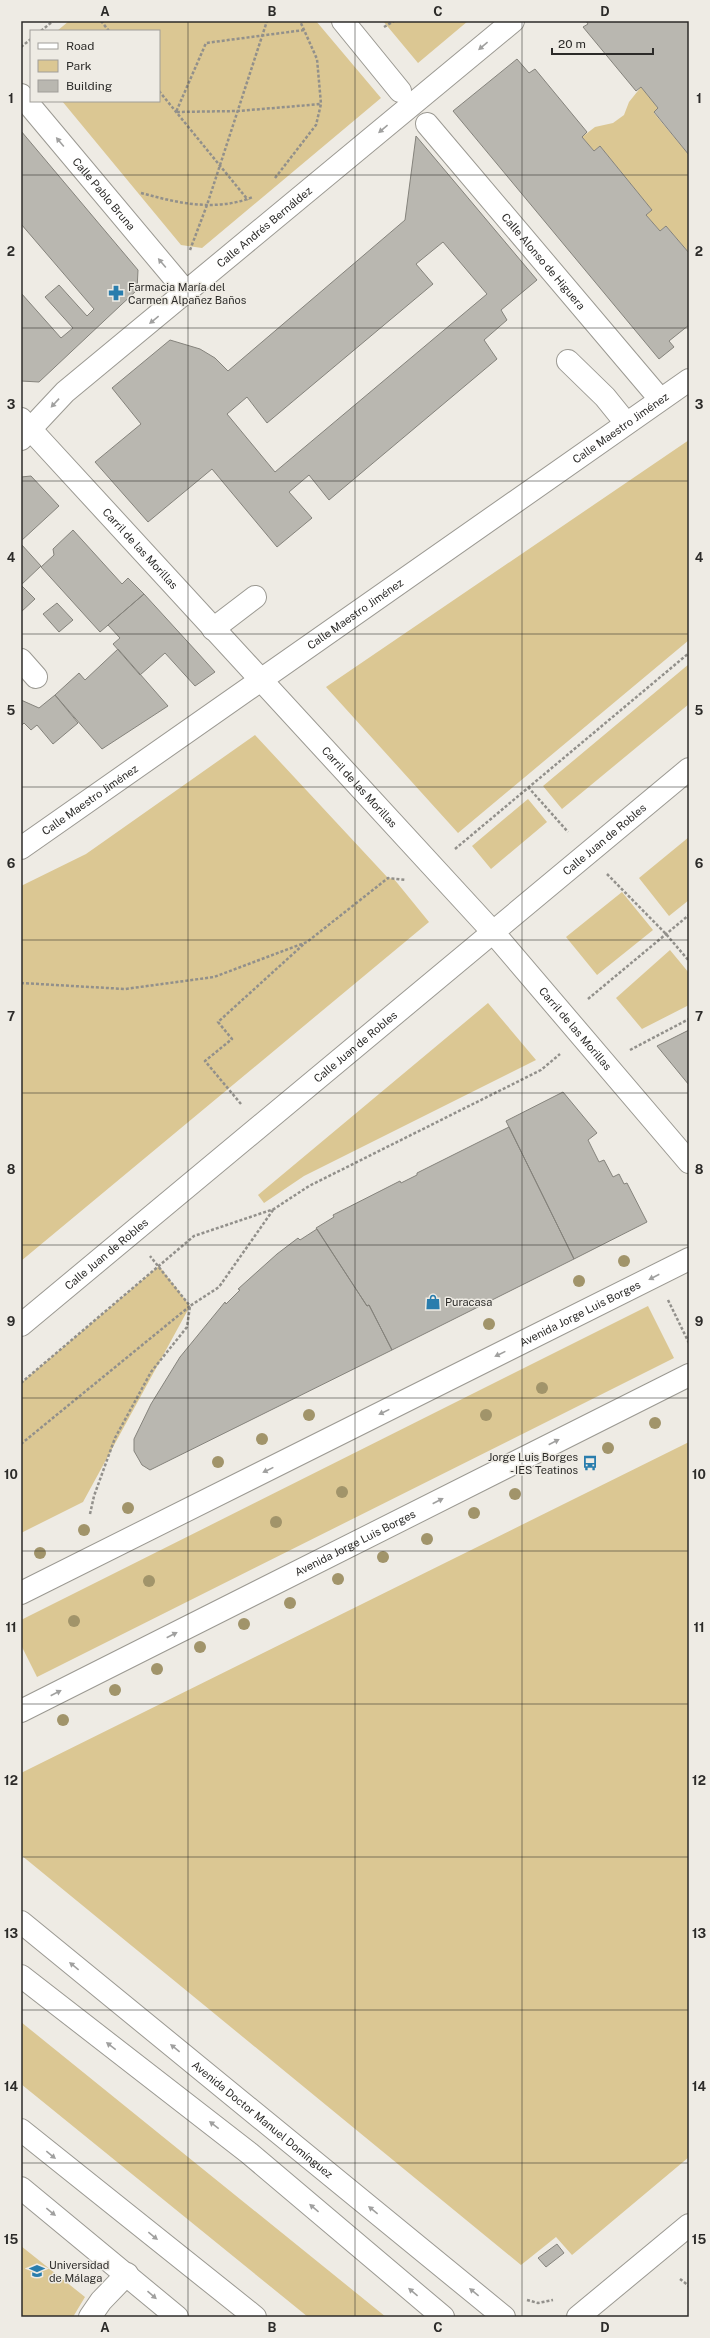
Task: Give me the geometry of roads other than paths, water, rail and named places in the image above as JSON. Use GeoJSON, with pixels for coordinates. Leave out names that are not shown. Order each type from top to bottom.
{"type":"FeatureCollection","features":[{"type":"Feature","properties":{"kind":"street"},"geometry":{"type":"LineString","coordinates":[[343,21],[400,91]]}},
{"type":"Feature","properties":{"kind":"street","name":"Calle Andrés Bernáldez"},"geometry":{"type":"LineString","coordinates":[[24,429],[66,392],[513,21]]}},
{"type":"Feature","properties":{"kind":"street","name":"Calle Pablo Bruna"},"geometry":{"type":"LineString","coordinates":[[21,95],[187,293]]}},
{"type":"Feature","properties":{"kind":"street","name":"Calle Alonso de Higuera"},"geometry":{"type":"LineString","coordinates":[[427,124],[660,399]]}},
{"type":"Feature","properties":{"kind":"street"},"geometry":{"type":"LineString","coordinates":[[568,361],[605,397],[626,423]]}},
{"type":"Feature","properties":{"kind":"street","name":"Calle Maestro Jiménez"},"geometry":{"type":"LineString","coordinates":[[21,848],[261,682],[689,380]]}},
{"type":"Feature","properties":{"kind":"street","name":"Carril de las Morillas"},"geometry":{"type":"LineString","coordinates":[[24,429],[213,629],[492,931],[689,1162]]}},
{"type":"Feature","properties":{"kind":"street"},"geometry":{"type":"LineString","coordinates":[[213,629],[255,597]]}},
{"type":"Feature","properties":{"kind":"street"},"geometry":{"type":"LineString","coordinates":[[21,660],[36,677]]}},
{"type":"Feature","properties":{"kind":"street","name":"Calle Juan de Robles"},"geometry":{"type":"LineString","coordinates":[[21,1325],[492,931],[689,769]]}},
{"type":"Feature","properties":{"kind":"street","name":"Avenida Jorge Luis Borges"},"geometry":{"type":"LineString","coordinates":[[21,1593],[689,1260]]}},
{"type":"Feature","properties":{"kind":"street","name":"Avenida Jorge Luis Borges"},"geometry":{"type":"LineString","coordinates":[[21,1711],[689,1375]]}},
{"type":"Feature","properties":{"kind":"street","name":"Avenida Doctor Manuel Domínguez"},"geometry":{"type":"LineString","coordinates":[[21,1922],[504,2317]]}},
{"type":"Feature","properties":{"kind":"street"},"geometry":{"type":"LineString","coordinates":[[21,1976],[249,2153],[443,2317]]}},
{"type":"Feature","properties":{"kind":"street"},"geometry":{"type":"LineString","coordinates":[[21,2130],[255,2317]]}},
{"type":"Feature","properties":{"kind":"street"},"geometry":{"type":"LineString","coordinates":[[21,2188],[128,2274],[177,2317]]}},
{"type":"Feature","properties":{"kind":"street"},"geometry":{"type":"LineString","coordinates":[[578,2317],[689,2225]]}},
{"type":"Feature","properties":{"kind":"street"},"geometry":{"type":"LineString","coordinates":[[90,2317],[101,2301],[128,2274]]}},
{"type":"Feature","properties":{"kind":"place","name":"Farmacia María del Carmen Alpañez Baños"},"geometry":{"type":"Point","coordinates":[116,293]}},
{"type":"Feature","properties":{"kind":"place","name":"Puracasa"},"geometry":{"type":"Point","coordinates":[433,1302]}},
{"type":"Feature","properties":{"kind":"place","name":"Jorge Luis Borges - IES Teatinos"},"geometry":{"type":"Point","coordinates":[590,1463]}},
{"type":"Feature","properties":{"kind":"place","name":"Universidad de Málaga"},"geometry":{"type":"Point","coordinates":[37,2271]}}]}
